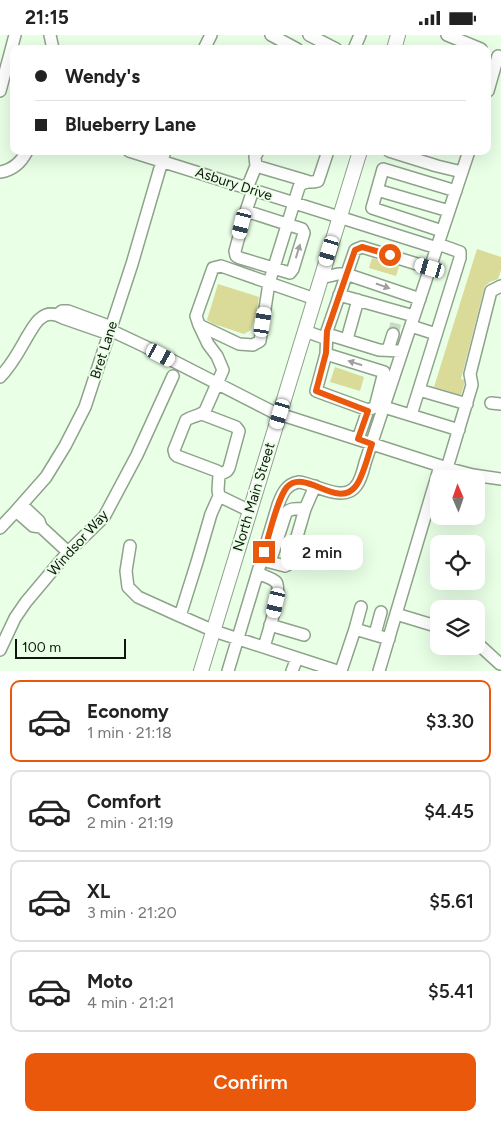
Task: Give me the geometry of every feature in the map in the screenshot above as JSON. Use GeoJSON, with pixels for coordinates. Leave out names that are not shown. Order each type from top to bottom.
{"type":"FeatureCollection","features":[{"type":"Feature","properties":{"kind":"main road","name":"North Main Street"},"geometry":{"type":"LineString","coordinates":[[201,671],[359,155]]}},
{"type":"Feature","properties":{"kind":"street"},"geometry":{"type":"LineString","coordinates":[[271,35],[289,45]]}},
{"type":"Feature","properties":{"kind":"street"},"geometry":{"type":"LineString","coordinates":[[309,35],[328,45]]}},
{"type":"Feature","properties":{"kind":"street"},"geometry":{"type":"LineString","coordinates":[[447,35],[471,45]]}},
{"type":"Feature","properties":{"kind":"street"},"geometry":{"type":"LineString","coordinates":[[0,91],[10,54]]}},
{"type":"Feature","properties":{"kind":"street"},"geometry":{"type":"LineString","coordinates":[[491,72],[497,55]]}},
{"type":"Feature","properties":{"kind":"street"},"geometry":{"type":"LineString","coordinates":[[0,172],[7,171],[18,164],[24,155]]}},
{"type":"Feature","properties":{"kind":"street"},"geometry":{"type":"LineString","coordinates":[[246,211],[302,229],[304,233],[290,273],[236,256],[236,251],[256,166],[256,155]]}},
{"type":"Feature","properties":{"kind":"street"},"geometry":{"type":"LineString","coordinates":[[256,166],[312,183],[318,181],[327,155]]}},
{"type":"Feature","properties":{"kind":"street"},"geometry":{"type":"LineString","coordinates":[[402,155],[462,172]]}},
{"type":"Feature","properties":{"kind":"street"},"geometry":{"type":"LineString","coordinates":[[266,561],[280,498],[286,488],[294,482],[299,482],[340,494],[349,492],[359,480],[456,191],[465,155]]}},
{"type":"Feature","properties":{"kind":"street","name":"Asbury Drive"},"geometry":{"type":"LineString","coordinates":[[164,156],[250,189],[369,227],[460,252],[460,258],[436,334]]}},
{"type":"Feature","properties":{"kind":"street","name":"Bret Lane"},"geometry":{"type":"LineString","coordinates":[[0,528],[46,477],[85,407],[132,264],[164,156]]}},
{"type":"Feature","properties":{"kind":"street"},"geometry":{"type":"LineString","coordinates":[[358,223],[369,214],[372,208],[383,169],[456,191]]}},
{"type":"Feature","properties":{"kind":"street"},"geometry":{"type":"LineString","coordinates":[[199,325],[239,344],[253,345],[260,341],[269,283],[299,187],[307,181]]}},
{"type":"Feature","properties":{"kind":"street"},"geometry":{"type":"LineString","coordinates":[[377,190],[449,211]]}},
{"type":"Feature","properties":{"kind":"street"},"geometry":{"type":"LineString","coordinates":[[372,208],[442,231]]}},
{"type":"Feature","properties":{"kind":"street"},"geometry":{"type":"LineString","coordinates":[[362,247],[369,227]]}},
{"type":"Feature","properties":{"kind":"street"},"geometry":{"type":"LineString","coordinates":[[368,411],[316,391],[326,353],[327,337],[355,250],[362,247],[430,268]]}},
{"type":"Feature","properties":{"kind":"street"},"geometry":{"type":"LineString","coordinates":[[202,414],[223,370],[217,356],[208,344],[196,316],[213,268],[222,266],[315,299]]}},
{"type":"Feature","properties":{"kind":"street"},"geometry":{"type":"LineString","coordinates":[[321,278],[346,274],[420,299]]}},
{"type":"Feature","properties":{"kind":"street"},"geometry":{"type":"LineString","coordinates":[[379,671],[444,467],[467,404],[472,385],[470,374],[491,291],[501,285]]}},
{"type":"Feature","properties":{"kind":"street"},"geometry":{"type":"LineString","coordinates":[[340,295],[358,300],[396,323],[412,321],[436,334],[411,415]]}},
{"type":"Feature","properties":{"kind":"street"},"geometry":{"type":"LineString","coordinates":[[347,339],[358,300]]}},
{"type":"Feature","properties":{"kind":"street"},"geometry":{"type":"LineString","coordinates":[[0,376],[13,362],[36,322],[44,316],[57,315],[62,311],[68,311],[144,346],[268,410],[444,467],[474,475],[501,479]]}},
{"type":"Feature","properties":{"kind":"street"},"geometry":{"type":"LineString","coordinates":[[388,350],[396,323]]}},
{"type":"Feature","properties":{"kind":"street"},"geometry":{"type":"LineString","coordinates":[[305,331],[327,337],[347,339],[379,350],[402,351]]}},
{"type":"Feature","properties":{"kind":"street"},"geometry":{"type":"LineString","coordinates":[[326,353],[384,371],[374,407],[368,411],[358,439]]}},
{"type":"Feature","properties":{"kind":"street","name":"Windsor Way"},"geometry":{"type":"LineString","coordinates":[[0,650],[15,618],[26,602],[68,552],[104,517],[137,455],[173,376]]}},
{"type":"Feature","properties":{"kind":"street"},"geometry":{"type":"LineString","coordinates":[[419,390],[467,404]]}},
{"type":"Feature","properties":{"kind":"street"},"geometry":{"type":"LineString","coordinates":[[384,407],[459,430]]}},
{"type":"Feature","properties":{"kind":"street"},"geometry":{"type":"LineString","coordinates":[[180,616],[211,514],[219,496],[219,475],[217,471],[175,454],[174,449],[186,420],[190,417],[202,414],[236,427],[239,431],[229,468],[219,475]]}},
{"type":"Feature","properties":{"kind":"street"},"geometry":{"type":"LineString","coordinates":[[266,561],[285,566],[289,564],[305,509],[315,486]]}},
{"type":"Feature","properties":{"kind":"street"},"geometry":{"type":"LineString","coordinates":[[219,496],[250,511]]}},
{"type":"Feature","properties":{"kind":"street"},"geometry":{"type":"LineString","coordinates":[[19,508],[39,521],[41,527],[68,552]]}},
{"type":"Feature","properties":{"kind":"street"},"geometry":{"type":"LineString","coordinates":[[228,671],[258,573],[266,561],[286,513],[289,510],[305,509]]}},
{"type":"Feature","properties":{"kind":"street"},"geometry":{"type":"LineString","coordinates":[[130,546],[126,571],[128,587],[138,597],[214,631],[337,671]]}},
{"type":"Feature","properties":{"kind":"street"},"geometry":{"type":"LineString","coordinates":[[258,573],[276,581],[278,586],[264,647]]}},
{"type":"Feature","properties":{"kind":"street"},"geometry":{"type":"LineString","coordinates":[[341,671],[361,607]]}},
{"type":"Feature","properties":{"kind":"street"},"geometry":{"type":"LineString","coordinates":[[375,635],[381,613]]}},
{"type":"Feature","properties":{"kind":"street"},"geometry":{"type":"LineString","coordinates":[[396,614],[430,624]]}},
{"type":"Feature","properties":{"kind":"street"},"geometry":{"type":"LineString","coordinates":[[270,625],[304,635]]}},
{"type":"Feature","properties":{"kind":"street"},"geometry":{"type":"LineString","coordinates":[[355,629],[389,639]]}},
{"type":"Feature","properties":{"kind":"street"},"geometry":{"type":"LineString","coordinates":[[485,652],[498,666]]}},
{"type":"Feature","properties":{"kind":"street"},"geometry":{"type":"LineString","coordinates":[[292,671],[298,658]]}},
{"type":"Feature","properties":{"kind":"building"},"geometry":{"type":"Polygon","coordinates":[[[477,249],[501,257],[501,270],[498,279],[490,282],[484,289],[461,379],[464,380],[464,385],[461,395],[434,387],[477,249]]]}},
{"type":"Feature","properties":{"kind":"building"},"geometry":{"type":"Polygon","coordinates":[[[372,258],[399,266],[396,276],[369,268],[372,258]]]}},
{"type":"Feature","properties":{"kind":"building"},"geometry":{"type":"Polygon","coordinates":[[[218,284],[259,297],[251,330],[244,334],[207,320],[218,284]]]}},
{"type":"Feature","properties":{"kind":"building"},"geometry":{"type":"Polygon","coordinates":[[[335,367],[364,377],[360,391],[330,382],[335,367]]]}},
{"type":"Feature","properties":{"kind":"tunnel"},"geometry":{"type":"LineString","coordinates":[[393,334],[396,323]]}},
{"type":"Feature","properties":{"kind":"route"},"geometry":{"type":"LineString","coordinates":[[264,552],[280,498],[286,488],[294,482],[309,484],[340,494],[349,492],[357,485],[372,444],[358,439],[368,411],[316,391],[326,353],[327,331],[355,250],[362,247],[390,255]]}}]}
